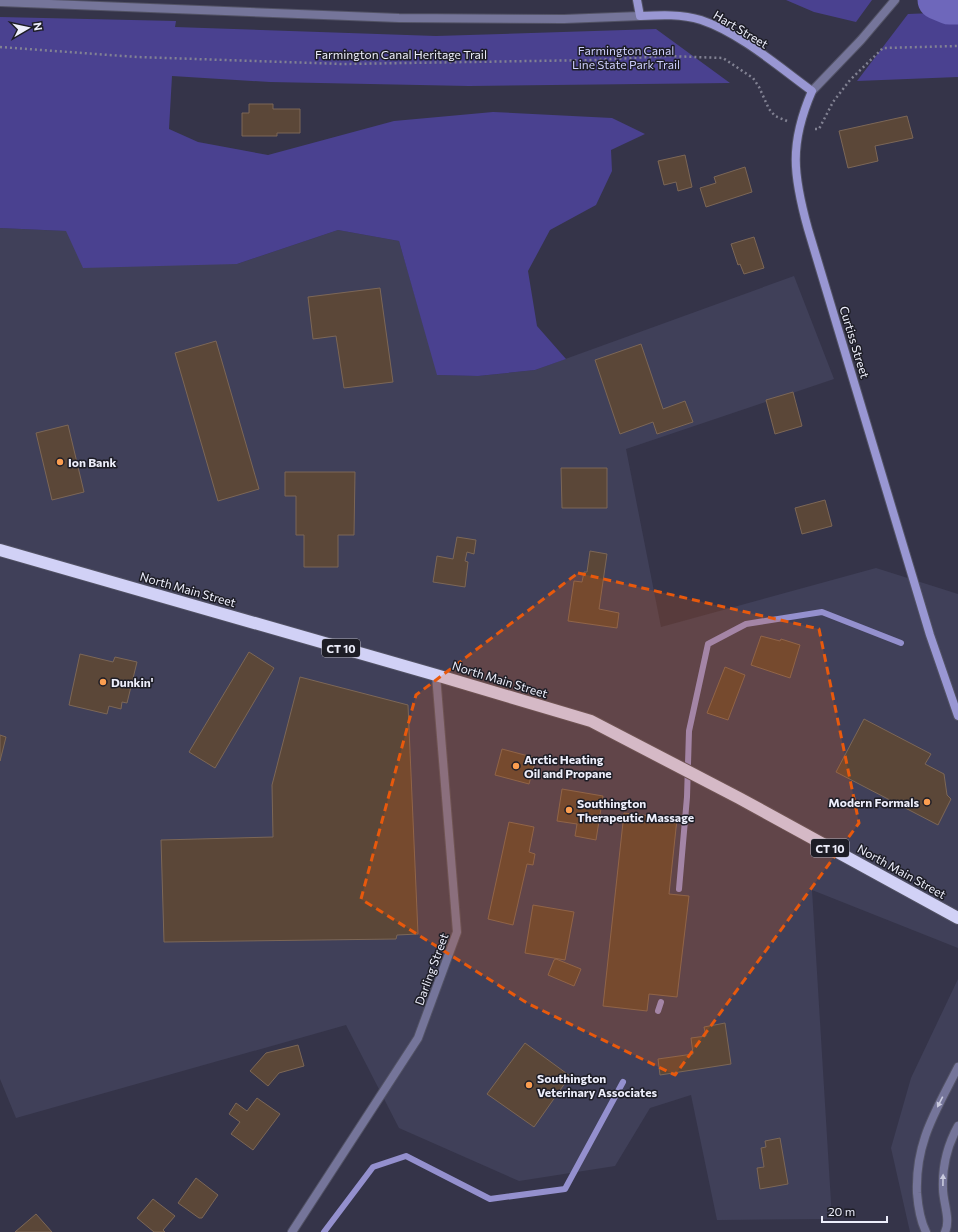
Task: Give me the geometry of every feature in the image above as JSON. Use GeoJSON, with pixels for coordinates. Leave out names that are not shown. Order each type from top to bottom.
{"type":"FeatureCollection","features":[{"type":"Feature","properties":{"kind":"highway","name":"North Main Street"},"geometry":{"type":"LineString","coordinates":[[0,550],[591,721],[702,778],[958,918]]}},
{"type":"Feature","properties":{"kind":"street"},"geometry":{"type":"LineString","coordinates":[[0,2],[399,18],[556,19],[640,16],[637,0]]}},
{"type":"Feature","properties":{"kind":"street","name":"Curtiss Street"},"geometry":{"type":"LineString","coordinates":[[895,0],[862,40],[812,92],[800,125],[795,153],[795,170],[804,214],[930,635],[958,716]]}},
{"type":"Feature","properties":{"kind":"street","name":"Hart Street"},"geometry":{"type":"LineString","coordinates":[[640,16],[670,14],[701,20],[729,34],[755,50],[812,92]]}},
{"type":"Feature","properties":{"kind":"street","name":"Darling Street"},"geometry":{"type":"LineString","coordinates":[[292,1232],[418,1038],[457,932],[436,675]]}},
{"type":"Feature","properties":{"kind":"street"},"geometry":{"type":"LineString","coordinates":[[926,1232],[918,1203],[916,1180],[918,1159],[923,1138],[958,1067]]}},
{"type":"Feature","properties":{"kind":"street"},"geometry":{"type":"LineString","coordinates":[[945,1232],[947,1221],[943,1191],[943,1174],[946,1156],[958,1126]]}},
{"type":"Feature","properties":{"kind":"path"},"geometry":{"type":"LineString","coordinates":[[800,125],[819,129],[833,102],[850,80],[883,48],[958,46]]}},
{"type":"Feature","properties":{"kind":"path","name":"Farmington Canal Heritage Trail"},"geometry":{"type":"LineString","coordinates":[[0,47],[137,56],[343,64],[587,61],[694,56],[723,58],[752,78],[759,87],[769,109],[774,116]]}},
{"type":"Feature","properties":{"kind":"highlighted area"},"geometry":{"type":"Polygon","coordinates":[[[578,573],[819,629],[859,823],[675,1075],[527,1003],[361,899],[416,695],[578,573]]]}},
{"type":"Feature","properties":{"kind":"shaded area"},"geometry":{"type":"Polygon","coordinates":[[[0,228],[66,231],[237,264],[338,230],[399,241],[438,375],[478,376],[535,370],[794,276],[834,379],[626,449],[661,627],[876,568],[958,594],[958,948],[812,890],[832,1219],[717,1220],[691,1095],[650,1108],[615,1166],[519,1181],[399,1128],[346,1025],[16,1118],[0,1079],[0,228]]]}},
{"type":"Feature","properties":{"kind":"shaded area"},"geometry":{"type":"Polygon","coordinates":[[[958,979],[958,1232],[910,1232],[891,1148],[911,1078],[958,979]]]}},
{"type":"Feature","properties":{"kind":"green space"},"geometry":{"type":"Polygon","coordinates":[[[786,0],[872,0],[856,22],[814,12],[786,0]]]}},
{"type":"Feature","properties":{"kind":"green space"},"geometry":{"type":"Polygon","coordinates":[[[958,12],[958,77],[857,81],[908,14],[958,12]]]}},
{"type":"Feature","properties":{"kind":"green space","name":"Farmington Canal Line State Park Trail"},"geometry":{"type":"Polygon","coordinates":[[[0,17],[176,21],[175,27],[436,36],[656,29],[730,83],[469,86],[270,82],[172,76],[169,129],[198,142],[268,155],[394,121],[493,112],[612,118],[645,134],[611,150],[612,171],[596,205],[550,230],[528,271],[537,326],[566,359],[535,370],[478,376],[437,375],[399,241],[338,230],[237,264],[83,268],[66,231],[0,228],[0,17]]]}},
{"type":"Feature","properties":{"kind":"building"},"geometry":{"type":"Polygon","coordinates":[[[249,104],[273,104],[273,109],[300,109],[300,133],[277,133],[277,136],[242,136],[242,113],[249,113],[249,104]]]}},
{"type":"Feature","properties":{"kind":"building"},"geometry":{"type":"Polygon","coordinates":[[[907,116],[913,138],[875,146],[878,161],[848,168],[839,131],[907,116]]]}},
{"type":"Feature","properties":{"kind":"building"},"geometry":{"type":"Polygon","coordinates":[[[685,155],[692,187],[678,191],[676,182],[664,185],[658,161],[685,155]]]}},
{"type":"Feature","properties":{"kind":"building"},"geometry":{"type":"Polygon","coordinates":[[[745,167],[752,192],[706,207],[700,188],[716,183],[714,177],[745,167]]]}},
{"type":"Feature","properties":{"kind":"building"},"geometry":{"type":"Polygon","coordinates":[[[754,237],[764,268],[744,274],[740,264],[738,265],[731,244],[754,237]]]}},
{"type":"Feature","properties":{"kind":"building"},"geometry":{"type":"Polygon","coordinates":[[[380,288],[393,382],[344,388],[336,336],[313,339],[308,297],[380,288]]]}},
{"type":"Feature","properties":{"kind":"building"},"geometry":{"type":"Polygon","coordinates":[[[216,341],[259,489],[218,501],[175,353],[216,341]]]}},
{"type":"Feature","properties":{"kind":"building"},"geometry":{"type":"Polygon","coordinates":[[[641,344],[663,409],[685,401],[693,422],[657,434],[653,422],[620,434],[595,360],[641,344]]]}},
{"type":"Feature","properties":{"kind":"building"},"geometry":{"type":"Polygon","coordinates":[[[793,392],[802,426],[775,434],[766,400],[793,392]]]}},
{"type":"Feature","properties":{"kind":"building","name":"Ion Bank"},"geometry":{"type":"Polygon","coordinates":[[[68,425],[84,492],[52,500],[36,433],[68,425]]]}},
{"type":"Feature","properties":{"kind":"building"},"geometry":{"type":"Polygon","coordinates":[[[561,468],[607,468],[607,508],[562,508],[561,468]]]}},
{"type":"Feature","properties":{"kind":"building"},"geometry":{"type":"Polygon","coordinates":[[[285,472],[355,472],[354,535],[338,535],[338,567],[304,567],[304,535],[296,535],[296,496],[285,496],[285,472]]]}},
{"type":"Feature","properties":{"kind":"building"},"geometry":{"type":"Polygon","coordinates":[[[825,500],[832,526],[802,534],[795,508],[825,500]]]}},
{"type":"Feature","properties":{"kind":"building"},"geometry":{"type":"Polygon","coordinates":[[[457,537],[476,540],[474,554],[467,552],[465,561],[468,562],[465,587],[433,582],[437,556],[453,559],[457,537]]]}},
{"type":"Feature","properties":{"kind":"building"},"geometry":{"type":"Polygon","coordinates":[[[590,551],[607,554],[599,609],[619,613],[617,628],[568,621],[574,581],[582,582],[584,572],[587,572],[590,551]]]}},
{"type":"Feature","properties":{"kind":"building"},"geometry":{"type":"Polygon","coordinates":[[[761,636],[780,641],[781,639],[800,645],[790,678],[751,665],[761,636]]]}},
{"type":"Feature","properties":{"kind":"building"},"geometry":{"type":"Polygon","coordinates":[[[249,652],[274,668],[215,768],[189,752],[249,652]]]}},
{"type":"Feature","properties":{"kind":"building","name":"Dunkin'"},"geometry":{"type":"Polygon","coordinates":[[[80,654],[113,662],[115,657],[137,662],[127,703],[122,702],[121,709],[109,706],[107,714],[69,705],[80,654]]]}},
{"type":"Feature","properties":{"kind":"building"},"geometry":{"type":"Polygon","coordinates":[[[725,667],[745,675],[728,720],[707,713],[725,667]]]}},
{"type":"Feature","properties":{"kind":"building"},"geometry":{"type":"Polygon","coordinates":[[[300,677],[408,705],[418,934],[397,935],[396,939],[164,942],[161,840],[273,837],[272,785],[300,677]]]}},
{"type":"Feature","properties":{"kind":"building"},"geometry":{"type":"Polygon","coordinates":[[[864,719],[931,754],[925,764],[944,774],[947,795],[951,799],[938,825],[836,772],[864,719]]]}},
{"type":"Feature","properties":{"kind":"building"},"geometry":{"type":"Polygon","coordinates":[[[0,735],[6,737],[0,761],[0,735]]]}},
{"type":"Feature","properties":{"kind":"building","name":"Arctic Heating Oil and Propane"},"geometry":{"type":"Polygon","coordinates":[[[502,749],[536,758],[529,784],[495,775],[502,749]]]}},
{"type":"Feature","properties":{"kind":"building"},"geometry":{"type":"Polygon","coordinates":[[[562,789],[603,796],[596,840],[575,836],[577,824],[557,821],[562,789]]]}},
{"type":"Feature","properties":{"kind":"building"},"geometry":{"type":"Polygon","coordinates":[[[624,813],[677,819],[669,894],[689,896],[677,997],[649,994],[647,1011],[603,1006],[624,813]]]}},
{"type":"Feature","properties":{"kind":"building"},"geometry":{"type":"Polygon","coordinates":[[[509,822],[534,827],[529,852],[535,854],[533,865],[527,864],[513,925],[488,919],[509,822]]]}},
{"type":"Feature","properties":{"kind":"building"},"geometry":{"type":"Polygon","coordinates":[[[533,905],[574,912],[565,960],[525,953],[533,905]]]}},
{"type":"Feature","properties":{"kind":"building"},"geometry":{"type":"Polygon","coordinates":[[[556,959],[581,969],[574,986],[548,975],[554,960],[556,959]]]}},
{"type":"Feature","properties":{"kind":"building"},"geometry":{"type":"Polygon","coordinates":[[[725,1023],[731,1064],[660,1075],[658,1059],[693,1054],[691,1038],[706,1036],[704,1027],[725,1023]]]}},
{"type":"Feature","properties":{"kind":"building","name":"Southington Veterinary Associates"},"geometry":{"type":"Polygon","coordinates":[[[525,1043],[570,1076],[534,1127],[487,1094],[525,1043]]]}},
{"type":"Feature","properties":{"kind":"building"},"geometry":{"type":"Polygon","coordinates":[[[298,1045],[304,1066],[279,1073],[268,1086],[250,1071],[266,1053],[298,1045]]]}},
{"type":"Feature","properties":{"kind":"building"},"geometry":{"type":"Polygon","coordinates":[[[257,1098],[280,1114],[253,1150],[231,1134],[240,1122],[229,1114],[236,1103],[247,1111],[257,1098]]]}},
{"type":"Feature","properties":{"kind":"building"},"geometry":{"type":"Polygon","coordinates":[[[780,1138],[788,1184],[760,1189],[757,1168],[764,1167],[761,1148],[766,1147],[765,1141],[780,1138]]]}},
{"type":"Feature","properties":{"kind":"building"},"geometry":{"type":"Polygon","coordinates":[[[196,1178],[218,1195],[202,1218],[199,1218],[178,1203],[196,1178]]]}},
{"type":"Feature","properties":{"kind":"building"},"geometry":{"type":"Polygon","coordinates":[[[153,1199],[175,1216],[163,1230],[165,1232],[154,1232],[137,1218],[153,1199]]]}},
{"type":"Feature","properties":{"kind":"building"},"geometry":{"type":"Polygon","coordinates":[[[36,1214],[52,1232],[15,1232],[36,1214]]]}},
{"type":"Feature","properties":{"kind":"waterway"},"geometry":{"type":"LineString","coordinates":[[937,0],[949,5],[958,5]]}},
{"type":"Feature","properties":{"kind":"waterway"},"geometry":{"type":"LineString","coordinates":[[679,889],[687,797],[689,731],[708,644],[746,624],[822,612],[901,643]]}},
{"type":"Feature","properties":{"kind":"waterway"},"geometry":{"type":"LineString","coordinates":[[658,1011],[661,1002]]}},
{"type":"Feature","properties":{"kind":"waterway"},"geometry":{"type":"LineString","coordinates":[[324,1232],[373,1167],[406,1156],[490,1199],[565,1189],[623,1082]]}},
{"type":"Feature","properties":{"kind":"place","name":"Ion Bank"},"geometry":{"type":"Point","coordinates":[60,462]}},
{"type":"Feature","properties":{"kind":"place","name":"Dunkin'"},"geometry":{"type":"Point","coordinates":[103,682]}},
{"type":"Feature","properties":{"kind":"place","name":"Arctic Heating Oil and Propane"},"geometry":{"type":"Point","coordinates":[516,766]}},
{"type":"Feature","properties":{"kind":"place","name":"Modern Formals"},"geometry":{"type":"Point","coordinates":[927,802]}},
{"type":"Feature","properties":{"kind":"place","name":"Southington Therapeutic Massage"},"geometry":{"type":"Point","coordinates":[569,810]}},
{"type":"Feature","properties":{"kind":"place","name":"Southington Veterinary Associates"},"geometry":{"type":"Point","coordinates":[529,1085]}}]}
